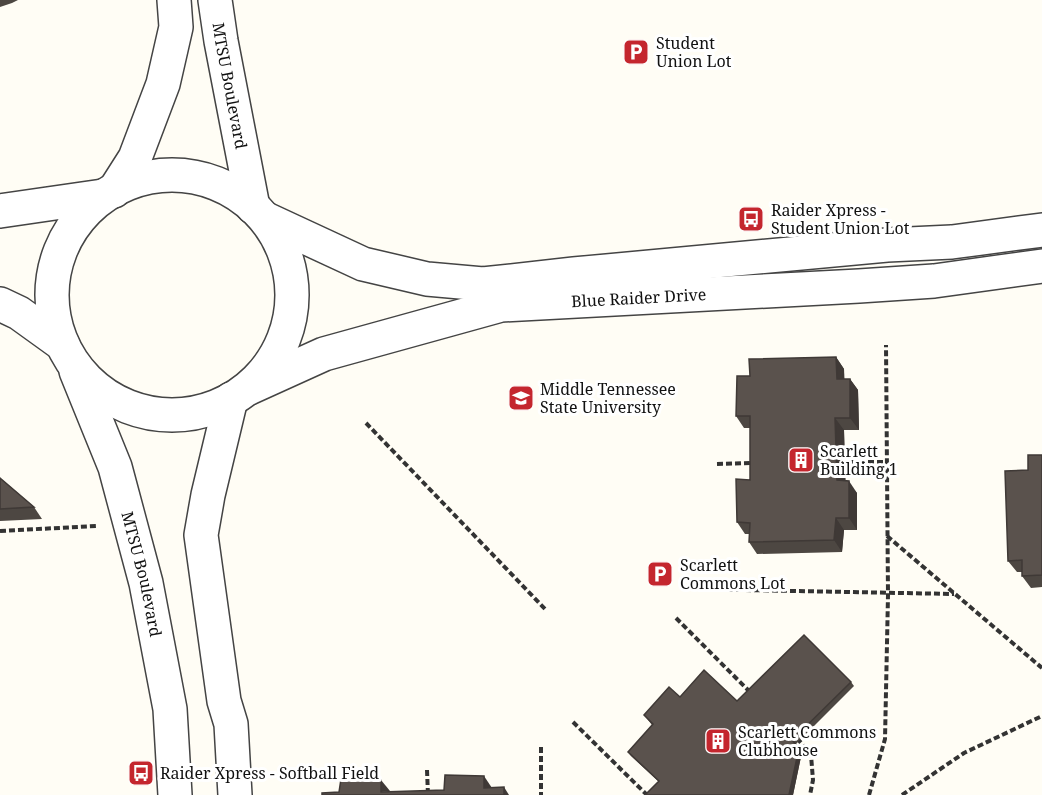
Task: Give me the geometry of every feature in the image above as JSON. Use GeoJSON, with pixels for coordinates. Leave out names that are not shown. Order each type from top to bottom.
{"type":"FeatureCollection","features":[{"type":"Feature","properties":{"kind":"street"},"geometry":{"type":"LineString","coordinates":[[108,193],[135,158],[163,84],[176,27],[174,0]]}},
{"type":"Feature","properties":{"kind":"street","name":"MTSU Boulevard"},"geometry":{"type":"LineString","coordinates":[[215,0],[228,85],[259,213]]}},
{"type":"Feature","properties":{"kind":"street"},"geometry":{"type":"LineString","coordinates":[[0,211],[108,193],[135,180],[171,174],[207,179],[239,195],[259,213],[285,252],[293,288],[289,326],[274,360],[240,394],[208,495],[201,535],[224,701],[231,724],[235,795]]}},
{"type":"Feature","properties":{"kind":"street","name":"MTSU Boulevard"},"geometry":{"type":"LineString","coordinates":[[108,193],[77,221],[62,247],[54,275],[52,306],[59,335],[115,467],[146,583],[170,709],[175,795]]}},
{"type":"Feature","properties":{"kind":"street","name":"Blue Raider Drive"},"geometry":{"type":"LineString","coordinates":[[259,213],[363,264],[427,279],[483,284],[887,245],[952,242],[1042,230]]}},
{"type":"Feature","properties":{"kind":"street","name":"Blue Raider Drive"},"geometry":{"type":"LineString","coordinates":[[67,353],[100,391],[135,410],[175,416],[214,408],[324,354],[501,305],[934,281],[1042,266]]}},
{"type":"Feature","properties":{"kind":"street"},"geometry":{"type":"LineString","coordinates":[[0,304],[19,313],[67,353]]}},
{"type":"Feature","properties":{"kind":"path"},"geometry":{"type":"LineString","coordinates":[[869,795],[885,739],[888,595],[886,345]]}},
{"type":"Feature","properties":{"kind":"path"},"geometry":{"type":"LineString","coordinates":[[366,423],[546,610]]}},
{"type":"Feature","properties":{"kind":"path"},"geometry":{"type":"LineString","coordinates":[[830,462],[886,462]]}},
{"type":"Feature","properties":{"kind":"path"},"geometry":{"type":"LineString","coordinates":[[717,464],[762,463]]}},
{"type":"Feature","properties":{"kind":"path"},"geometry":{"type":"LineString","coordinates":[[0,531],[96,526]]}},
{"type":"Feature","properties":{"kind":"path"},"geometry":{"type":"LineString","coordinates":[[886,536],[1042,668]]}},
{"type":"Feature","properties":{"kind":"path"},"geometry":{"type":"LineString","coordinates":[[691,589],[888,595],[954,594]]}},
{"type":"Feature","properties":{"kind":"path"},"geometry":{"type":"LineString","coordinates":[[676,618],[756,698]]}},
{"type":"Feature","properties":{"kind":"path"},"geometry":{"type":"LineString","coordinates":[[902,795],[964,753],[1041,717]]}},
{"type":"Feature","properties":{"kind":"path"},"geometry":{"type":"LineString","coordinates":[[573,722],[647,795]]}},
{"type":"Feature","properties":{"kind":"path"},"geometry":{"type":"LineString","coordinates":[[796,737],[811,755],[813,780],[810,795]]}},
{"type":"Feature","properties":{"kind":"path"},"geometry":{"type":"LineString","coordinates":[[541,747],[541,795]]}},
{"type":"Feature","properties":{"kind":"path"},"geometry":{"type":"LineString","coordinates":[[427,770],[428,795]]}},
{"type":"Feature","properties":{"kind":"building","name":"Scarlett Building 1"},"geometry":{"type":"Polygon","coordinates":[[[836,357],[837,379],[850,379],[850,418],[835,418],[837,480],[849,481],[849,518],[836,518],[834,540],[749,542],[750,523],[737,522],[736,479],[750,480],[750,416],[736,416],[737,376],[750,376],[749,359],[836,357]]]}},
{"type":"Feature","properties":{"kind":"building"},"geometry":{"type":"Polygon","coordinates":[[[1028,455],[1042,455],[1042,575],[1022,576],[1022,560],[1008,561],[1005,471],[1028,470],[1028,455]]]}},
{"type":"Feature","properties":{"kind":"building"},"geometry":{"type":"Polygon","coordinates":[[[0,478],[34,507],[0,509],[0,478]]]}},
{"type":"Feature","properties":{"kind":"building","name":"Scarlett Commons Clubhouse"},"geometry":{"type":"Polygon","coordinates":[[[804,635],[851,682],[792,740],[799,748],[789,795],[645,795],[659,781],[628,752],[653,724],[644,715],[669,687],[680,697],[704,670],[737,701],[804,635]]]}},
{"type":"Feature","properties":{"kind":"building"},"geometry":{"type":"Polygon","coordinates":[[[445,775],[484,776],[484,788],[504,787],[504,795],[322,795],[322,793],[339,792],[341,779],[381,780],[381,792],[444,790],[445,775]]]}},
{"type":"Feature","properties":{"kind":"place","name":"Student Union Lot"},"geometry":{"type":"Point","coordinates":[636,52]}},
{"type":"Feature","properties":{"kind":"place","name":"Raider Xpress - Student Union Lot"},"geometry":{"type":"Point","coordinates":[751,219]}},
{"type":"Feature","properties":{"kind":"place","name":"Middle Tennessee State University"},"geometry":{"type":"Point","coordinates":[521,398]}},
{"type":"Feature","properties":{"kind":"place","name":"Scarlett Building 1"},"geometry":{"type":"Point","coordinates":[801,460]}},
{"type":"Feature","properties":{"kind":"place","name":"Scarlett Commons Lot"},"geometry":{"type":"Point","coordinates":[660,574]}},
{"type":"Feature","properties":{"kind":"place","name":"Scarlett Commons Clubhouse"},"geometry":{"type":"Point","coordinates":[718,741]}},
{"type":"Feature","properties":{"kind":"place","name":"Raider Xpress - Softball Field"},"geometry":{"type":"Point","coordinates":[141,773]}}]}
